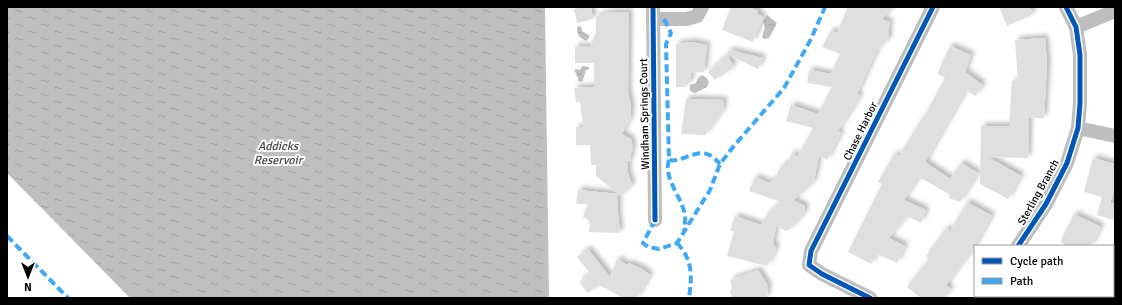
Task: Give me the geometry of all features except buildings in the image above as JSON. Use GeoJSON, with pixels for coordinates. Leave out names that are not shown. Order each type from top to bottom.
{"type":"FeatureCollection","features":[{"type":"Feature","properties":{"kind":"street"},"geometry":{"type":"LineString","coordinates":[[653,13],[687,19],[697,16],[702,7]]}},
{"type":"Feature","properties":{"kind":"street","name":"Chase Harbor"},"geometry":{"type":"LineString","coordinates":[[870,298],[822,274],[809,265],[811,251],[933,7]]}},
{"type":"Feature","properties":{"kind":"street","name":"Sterling Branch"},"geometry":{"type":"LineString","coordinates":[[1019,245],[1046,204],[1067,163],[1078,128],[1081,75],[1080,55],[1076,28],[1066,7]]}},
{"type":"Feature","properties":{"kind":"street"},"geometry":{"type":"LineString","coordinates":[[1076,28],[1115,12]]}},
{"type":"Feature","properties":{"kind":"street","name":"Windham Springs Court"},"geometry":{"type":"LineString","coordinates":[[653,13],[655,220]]}},
{"type":"Feature","properties":{"kind":"street"},"geometry":{"type":"LineString","coordinates":[[1078,128],[1115,136]]}},
{"type":"Feature","properties":{"kind":"water","name":"Addicks Reservoir"},"geometry":{"type":"Polygon","coordinates":[[[7,7],[545,7],[549,298],[130,298],[7,173],[7,7]]]}},
{"type":"Feature","properties":{"kind":"water"},"geometry":{"type":"Polygon","coordinates":[[[767,15],[777,23],[769,38],[764,39],[762,37],[765,27],[763,22],[767,15]]]}},
{"type":"Feature","properties":{"kind":"water"},"geometry":{"type":"Polygon","coordinates":[[[581,26],[582,31],[590,36],[586,41],[578,34],[577,27],[581,26]]]}},
{"type":"Feature","properties":{"kind":"water"},"geometry":{"type":"Polygon","coordinates":[[[582,66],[589,67],[589,69],[585,71],[582,82],[578,81],[575,69],[580,70],[582,66]]]}},
{"type":"Feature","properties":{"kind":"water"},"geometry":{"type":"Polygon","coordinates":[[[702,75],[707,78],[709,82],[707,87],[695,93],[690,91],[690,85],[696,83],[698,78],[702,75]]]}},
{"type":"Feature","properties":{"kind":"marked path"},"geometry":{"type":"LineString","coordinates":[[655,220],[643,243],[648,247],[659,249],[677,243],[710,190],[720,164],[784,88],[811,39],[825,7]]}},
{"type":"Feature","properties":{"kind":"marked path"},"geometry":{"type":"LineString","coordinates":[[664,19],[671,33],[666,44],[669,160],[678,160],[702,153],[711,156],[720,164]]}},
{"type":"Feature","properties":{"kind":"marked path"},"geometry":{"type":"LineString","coordinates":[[669,160],[668,173],[685,213],[684,230]]}},
{"type":"Feature","properties":{"kind":"marked path"},"geometry":{"type":"LineString","coordinates":[[7,236],[68,298]]}},
{"type":"Feature","properties":{"kind":"marked path"},"geometry":{"type":"LineString","coordinates":[[677,243],[689,262],[691,275],[689,298]]}},
{"type":"Feature","properties":{"kind":"cycle path"},"geometry":{"type":"LineString","coordinates":[[653,7],[655,220]]}},
{"type":"Feature","properties":{"kind":"cycle path"},"geometry":{"type":"LineString","coordinates":[[870,298],[822,274],[809,265],[811,251],[933,7]]}},
{"type":"Feature","properties":{"kind":"cycle path"},"geometry":{"type":"LineString","coordinates":[[1019,245],[1046,204],[1067,163],[1078,128],[1080,103],[1080,55],[1076,27],[1066,7]]}}]}
